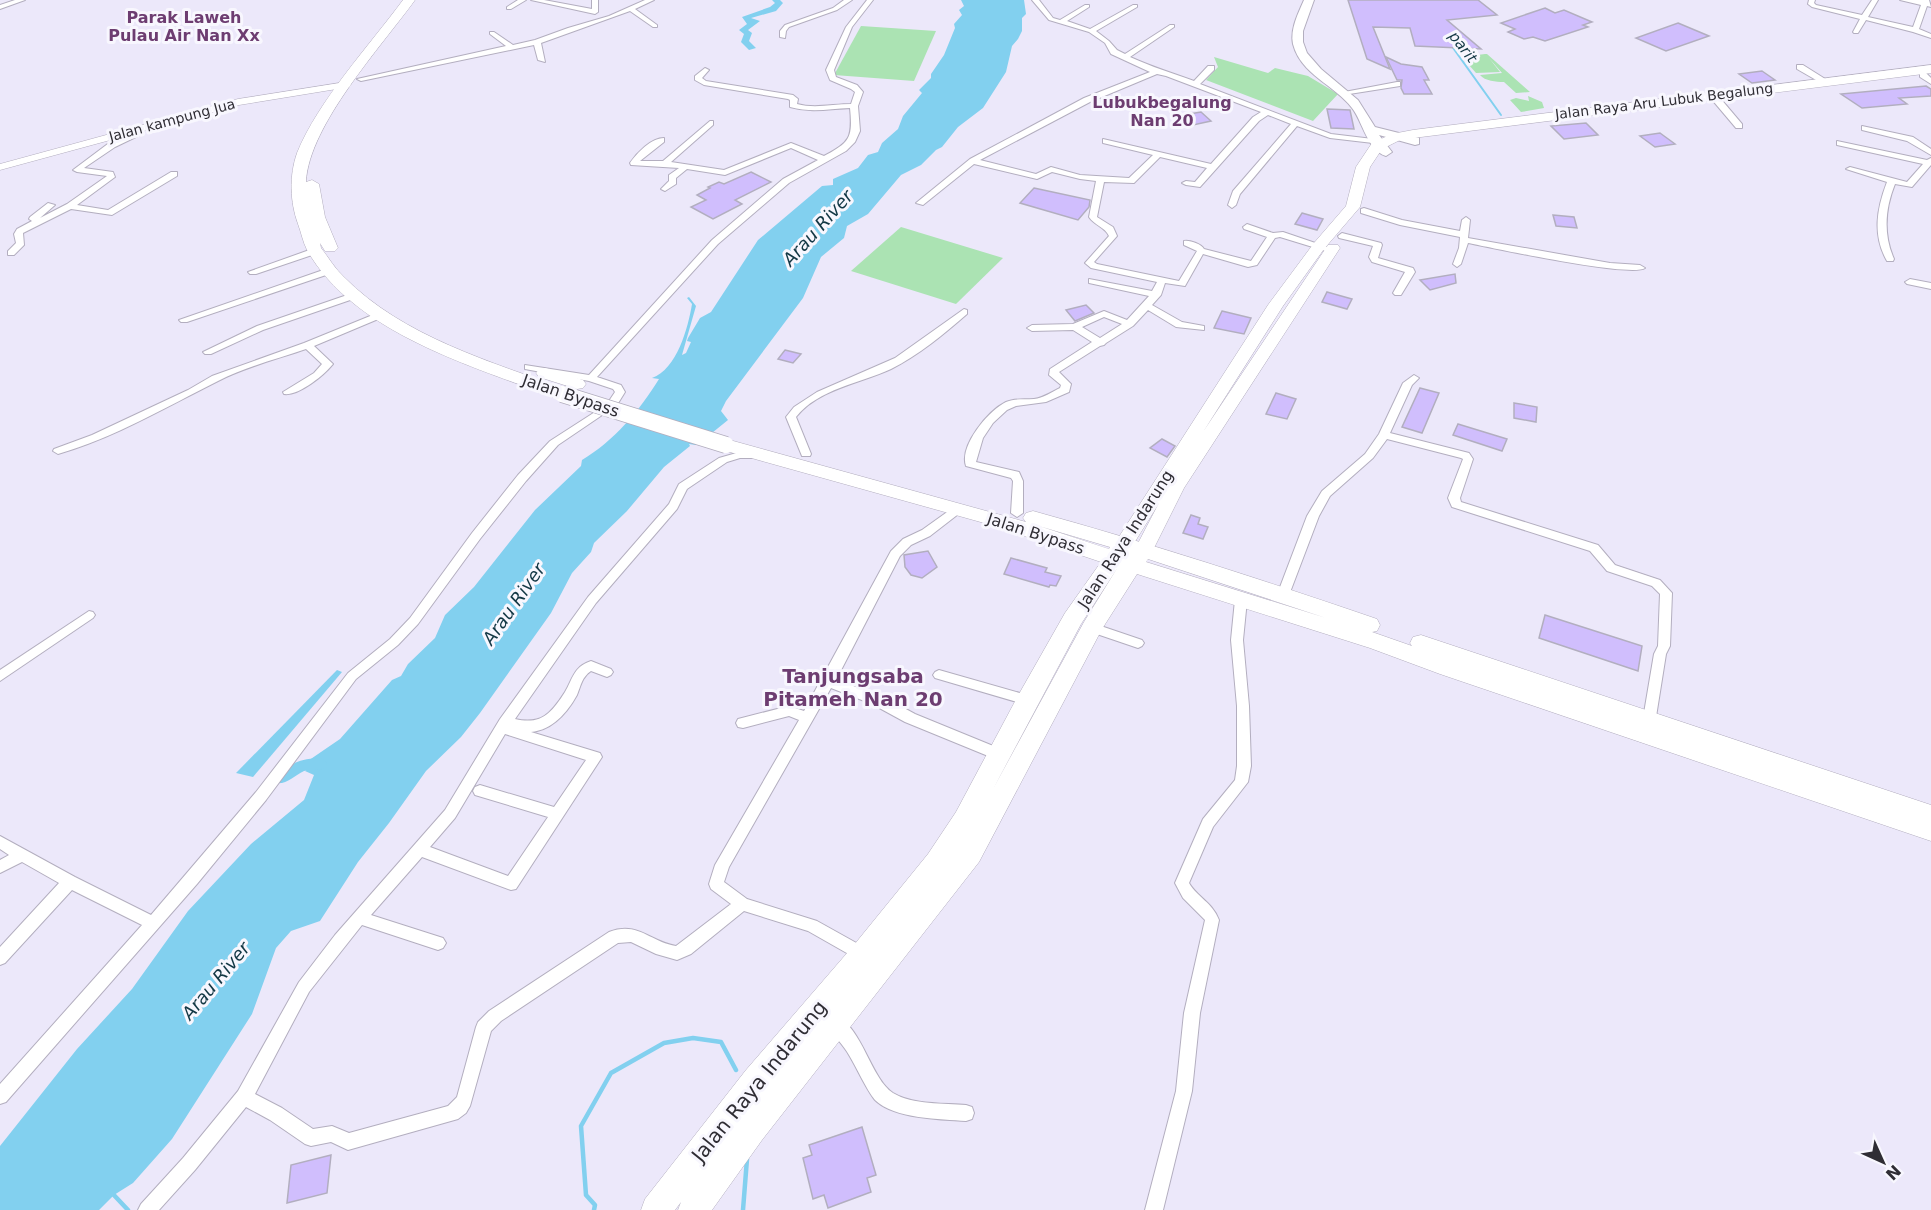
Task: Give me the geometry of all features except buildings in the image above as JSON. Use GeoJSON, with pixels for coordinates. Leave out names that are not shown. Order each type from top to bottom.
{"type":"FeatureCollection","features":[{"type":"Feature","properties":{"kind":"highway","name":"Jalan Bypass"},"geometry":{"type":"LineString","coordinates":[[409,0],[316,128],[299,168],[306,202],[332,251],[368,304],[528,367],[731,440],[806,454],[1020,514],[1128,554]]}},
{"type":"Feature","properties":{"kind":"highway","name":"Jalan Bypass"},"geometry":{"type":"LineString","coordinates":[[420,0],[332,120],[317,151],[303,225],[315,251],[329,271],[368,304],[421,338],[577,385]]}},
{"type":"Feature","properties":{"kind":"highway","name":"Jalan Bypass"},"geometry":{"type":"LineString","coordinates":[[731,440],[760,456],[1128,554]]}},
{"type":"Feature","properties":{"kind":"highway"},"geometry":{"type":"LineString","coordinates":[[1128,554],[1283,595],[1931,815]]}},
{"type":"Feature","properties":{"kind":"highway"},"geometry":{"type":"LineString","coordinates":[[1128,554],[1241,600],[1378,642],[1931,831]]}},
{"type":"Feature","properties":{"kind":"highway","name":"Jalan Raya Indarung"},"geometry":{"type":"LineString","coordinates":[[656,1210],[756,1080],[872,961],[970,854],[1092,628],[1128,554]]}},
{"type":"Feature","properties":{"kind":"highway","name":"Jalan Raya Indarung"},"geometry":{"type":"LineString","coordinates":[[693,1210],[752,1130],[836,1024],[872,961],[965,819],[1027,700],[1073,619],[1128,554]]}},
{"type":"Feature","properties":{"kind":"main road"},"geometry":{"type":"LineString","coordinates":[[1309,0],[1298,33],[1299,45],[1311,67],[1355,103],[1384,142]]}},
{"type":"Feature","properties":{"kind":"main road","name":"Jalan Raya Aru Lubuk Begalung"},"geometry":{"type":"LineString","coordinates":[[1384,142],[1415,141],[1536,120],[1717,100],[1826,82],[1929,75]]}},
{"type":"Feature","properties":{"kind":"main road","name":"Jalan Raya Aru Lubuk Begalung"},"geometry":{"type":"LineString","coordinates":[[1384,142],[1536,120],[1769,91],[1929,75]]}},
{"type":"Feature","properties":{"kind":"main road","name":"Jalan Raya Indarung"},"geometry":{"type":"LineString","coordinates":[[1128,554],[1279,301],[1325,248],[1342,236],[1364,211],[1384,142]]}},
{"type":"Feature","properties":{"kind":"main road","name":"Jalan Raya Indarung"},"geometry":{"type":"LineString","coordinates":[[1128,554],[1176,487],[1295,305],[1325,248],[1353,207],[1363,167],[1384,142]]}},
{"type":"Feature","properties":{"kind":"main road"},"geometry":{"type":"LineString","coordinates":[[1279,301],[1295,305]]}},
{"type":"Feature","properties":{"kind":"street"},"geometry":{"type":"LineString","coordinates":[[0,8],[22,0]]}},
{"type":"Feature","properties":{"kind":"street"},"geometry":{"type":"LineString","coordinates":[[509,8],[523,0]]}},
{"type":"Feature","properties":{"kind":"street"},"geometry":{"type":"LineString","coordinates":[[534,0],[611,17]]}},
{"type":"Feature","properties":{"kind":"street"},"geometry":{"type":"LineString","coordinates":[[594,12],[595,0]]}},
{"type":"Feature","properties":{"kind":"street"},"geometry":{"type":"LineString","coordinates":[[361,79],[537,42],[632,10],[651,0]]}},
{"type":"Feature","properties":{"kind":"street"},"geometry":{"type":"LineString","coordinates":[[783,37],[783,31],[787,26],[829,12],[849,0]]}},
{"type":"Feature","properties":{"kind":"street"},"geometry":{"type":"LineString","coordinates":[[577,385],[715,242],[786,181],[843,149],[852,140],[856,131],[854,106],[859,92],[854,87],[832,78],[830,70],[849,27],[870,0]]}},
{"type":"Feature","properties":{"kind":"street"},"geometry":{"type":"LineString","coordinates":[[1035,0],[1050,18],[1091,31],[1107,42],[1114,52],[1156,72],[1195,84],[1330,136],[1384,142]]}},
{"type":"Feature","properties":{"kind":"street"},"geometry":{"type":"LineString","coordinates":[[1812,0],[1811,4],[1814,6],[1915,30],[1931,36]]}},
{"type":"Feature","properties":{"kind":"street"},"geometry":{"type":"LineString","coordinates":[[1856,32],[1875,0]]}},
{"type":"Feature","properties":{"kind":"street"},"geometry":{"type":"LineString","coordinates":[[1903,0],[1928,3],[1915,30]]}},
{"type":"Feature","properties":{"kind":"street"},"geometry":{"type":"LineString","coordinates":[[1061,22],[1087,6]]}},
{"type":"Feature","properties":{"kind":"street"},"geometry":{"type":"LineString","coordinates":[[1091,31],[1135,6]]}},
{"type":"Feature","properties":{"kind":"street"},"geometry":{"type":"LineString","coordinates":[[632,10],[655,26]]}},
{"type":"Feature","properties":{"kind":"street"},"geometry":{"type":"LineString","coordinates":[[1124,58],[1172,26]]}},
{"type":"Feature","properties":{"kind":"street"},"geometry":{"type":"LineString","coordinates":[[492,33],[511,47]]}},
{"type":"Feature","properties":{"kind":"street"},"geometry":{"type":"LineString","coordinates":[[537,42],[542,60]]}},
{"type":"Feature","properties":{"kind":"street"},"geometry":{"type":"LineString","coordinates":[[1800,67],[1826,82]]}},
{"type":"Feature","properties":{"kind":"street"},"geometry":{"type":"LineString","coordinates":[[1195,84],[1211,68]]}},
{"type":"Feature","properties":{"kind":"street"},"geometry":{"type":"LineString","coordinates":[[705,70],[698,78],[704,83],[790,97],[794,99],[793,105],[800,108],[820,110],[832,106],[854,106]]}},
{"type":"Feature","properties":{"kind":"street"},"geometry":{"type":"LineString","coordinates":[[920,203],[973,161],[1087,100],[1156,72]]}},
{"type":"Feature","properties":{"kind":"street"},"geometry":{"type":"LineString","coordinates":[[1343,93],[1397,84]]}},
{"type":"Feature","properties":{"kind":"street","name":"Jalan kampung Jua"},"geometry":{"type":"LineString","coordinates":[[0,167],[238,102],[346,85]]}},
{"type":"Feature","properties":{"kind":"street"},"geometry":{"type":"LineString","coordinates":[[1717,100],[1739,126]]}},
{"type":"Feature","properties":{"kind":"street"},"geometry":{"type":"LineString","coordinates":[[1186,183],[1194,189],[1256,119],[1267,112]]}},
{"type":"Feature","properties":{"kind":"street"},"geometry":{"type":"LineString","coordinates":[[665,163],[710,123]]}},
{"type":"Feature","properties":{"kind":"street"},"geometry":{"type":"LineString","coordinates":[[1232,205],[1236,193],[1296,123]]}},
{"type":"Feature","properties":{"kind":"street"},"geometry":{"type":"LineString","coordinates":[[1865,128],[1905,138],[1931,153]]}},
{"type":"Feature","properties":{"kind":"street"},"geometry":{"type":"LineString","coordinates":[[11,253],[21,243],[18,233],[70,206],[112,176],[77,170],[119,141],[138,134],[134,131]]}},
{"type":"Feature","properties":{"kind":"street"},"geometry":{"type":"LineString","coordinates":[[661,140],[641,154],[634,163],[665,163],[725,173],[791,145],[824,159]]}},
{"type":"Feature","properties":{"kind":"street"},"geometry":{"type":"LineString","coordinates":[[1107,141],[1212,167]]}},
{"type":"Feature","properties":{"kind":"street"},"geometry":{"type":"LineString","coordinates":[[1840,142],[1930,162],[1912,185],[1850,169]]}},
{"type":"Feature","properties":{"kind":"street"},"geometry":{"type":"LineString","coordinates":[[973,161],[1037,177],[1051,169],[1080,177],[1131,181],[1158,154]]}},
{"type":"Feature","properties":{"kind":"street"},"geometry":{"type":"LineString","coordinates":[[665,189],[673,182],[672,177],[686,166]]}},
{"type":"Feature","properties":{"kind":"street"},"geometry":{"type":"LineString","coordinates":[[70,206],[110,213],[174,174]]}},
{"type":"Feature","properties":{"kind":"street"},"geometry":{"type":"LineString","coordinates":[[1100,179],[1093,217],[1095,221],[1107,226],[1113,236],[1096,252],[1090,264],[1178,284],[1184,282],[1201,251]]}},
{"type":"Feature","properties":{"kind":"street"},"geometry":{"type":"LineString","coordinates":[[1890,259],[1882,245],[1882,206],[1892,180]]}},
{"type":"Feature","properties":{"kind":"street"},"geometry":{"type":"LineString","coordinates":[[33,224],[31,221],[51,205]]}},
{"type":"Feature","properties":{"kind":"street"},"geometry":{"type":"LineString","coordinates":[[1364,211],[1464,237],[1610,266],[1640,268]]}},
{"type":"Feature","properties":{"kind":"street"},"geometry":{"type":"LineString","coordinates":[[1457,264],[1466,220]]}},
{"type":"Feature","properties":{"kind":"street"},"geometry":{"type":"LineString","coordinates":[[1247,227],[1272,236],[1280,234],[1325,248]]}},
{"type":"Feature","properties":{"kind":"street"},"geometry":{"type":"LineString","coordinates":[[1187,243],[1201,251],[1251,264],[1256,261],[1272,236]]}},
{"type":"Feature","properties":{"kind":"street"},"geometry":{"type":"LineString","coordinates":[[1342,236],[1376,244],[1378,245],[1373,257],[1375,260],[1410,270],[1398,293]]}},
{"type":"Feature","properties":{"kind":"street"},"geometry":{"type":"LineString","coordinates":[[253,272],[315,251]]}},
{"type":"Feature","properties":{"kind":"street"},"geometry":{"type":"LineString","coordinates":[[184,320],[329,271]]}},
{"type":"Feature","properties":{"kind":"street"},"geometry":{"type":"LineString","coordinates":[[1092,281],[1156,295]]}},
{"type":"Feature","properties":{"kind":"street"},"geometry":{"type":"LineString","coordinates":[[1020,514],[1018,481],[1014,475],[970,464],[978,439],[994,417],[1008,406],[1016,403],[1037,402],[1066,389],[1066,384],[1054,375],[1054,371],[1130,324],[1156,295],[1162,281]]}},
{"type":"Feature","properties":{"kind":"street"},"geometry":{"type":"LineString","coordinates":[[1910,282],[1931,286]]}},
{"type":"Feature","properties":{"kind":"street"},"geometry":{"type":"LineString","coordinates":[[58,451],[96,437],[192,392],[216,378],[307,345],[368,304]]}},
{"type":"Feature","properties":{"kind":"street"},"geometry":{"type":"LineString","coordinates":[[208,352],[260,328],[368,304]]}},
{"type":"Feature","properties":{"kind":"street"},"geometry":{"type":"LineString","coordinates":[[1147,306],[1179,325],[1202,328]]}},
{"type":"Feature","properties":{"kind":"street"},"geometry":{"type":"LineString","coordinates":[[806,454],[791,417],[798,408],[831,390],[889,365],[964,312]]}},
{"type":"Feature","properties":{"kind":"street"},"geometry":{"type":"LineString","coordinates":[[1032,328],[1075,327],[1104,314],[1130,324]]}},
{"type":"Feature","properties":{"kind":"street"},"geometry":{"type":"LineString","coordinates":[[1075,327],[1101,343]]}},
{"type":"Feature","properties":{"kind":"street"},"geometry":{"type":"LineString","coordinates":[[288,392],[318,375],[328,364],[307,345]]}},
{"type":"Feature","properties":{"kind":"street"},"geometry":{"type":"LineString","coordinates":[[1283,595],[1307,529],[1326,494],[1369,456],[1384,435],[1408,383],[1414,378]]}},
{"type":"Feature","properties":{"kind":"street"},"geometry":{"type":"LineString","coordinates":[[0,1095],[192,880],[261,795],[352,676],[389,647],[414,621],[476,536],[530,470],[554,443],[613,403],[620,392],[617,387],[577,385]]}},
{"type":"Feature","properties":{"kind":"street"},"geometry":{"type":"LineString","coordinates":[[1384,435],[1465,454],[1468,459],[1454,498],[1456,504],[1594,548],[1611,568],[1656,583],[1663,589],[1666,593],[1664,646],[1660,654],[1650,719]]}},
{"type":"Feature","properties":{"kind":"street"},"geometry":{"type":"LineString","coordinates":[[149,1208],[244,1097],[304,987],[450,814],[504,725],[592,600],[673,506],[683,487],[723,460],[740,455],[760,456]]}},
{"type":"Feature","properties":{"kind":"street"},"geometry":{"type":"LineString","coordinates":[[872,961],[812,926],[742,904],[716,884],[718,873],[828,682],[895,554],[906,542],[926,533],[957,508]]}},
{"type":"Feature","properties":{"kind":"street"},"geometry":{"type":"LineString","coordinates":[[1154,1210],[1185,1091],[1191,1020],[1212,921],[1211,914],[1187,894],[1182,882],[1208,823],[1241,782],[1244,766],[1237,640],[1241,600]]}},
{"type":"Feature","properties":{"kind":"street"},"geometry":{"type":"LineString","coordinates":[[0,676],[89,615]]}},
{"type":"Feature","properties":{"kind":"street"},"geometry":{"type":"LineString","coordinates":[[1092,628],[1138,643]]}},
{"type":"Feature","properties":{"kind":"street"},"geometry":{"type":"LineString","coordinates":[[504,725],[540,727],[551,720],[571,693],[582,669],[591,666],[607,672]]}},
{"type":"Feature","properties":{"kind":"street"},"geometry":{"type":"LineString","coordinates":[[939,675],[1027,700]]}},
{"type":"Feature","properties":{"kind":"street"},"geometry":{"type":"LineString","coordinates":[[828,682],[877,700],[910,718],[998,754]]}},
{"type":"Feature","properties":{"kind":"street"},"geometry":{"type":"LineString","coordinates":[[743,723],[789,711],[808,718]]}},
{"type":"Feature","properties":{"kind":"street"},"geometry":{"type":"LineString","coordinates":[[421,850],[511,884],[595,757],[504,725]]}},
{"type":"Feature","properties":{"kind":"street"},"geometry":{"type":"LineString","coordinates":[[480,791],[557,814]]}},
{"type":"Feature","properties":{"kind":"street"},"geometry":{"type":"LineString","coordinates":[[0,842],[70,882],[152,923]]}},
{"type":"Feature","properties":{"kind":"street"},"geometry":{"type":"LineString","coordinates":[[0,867],[22,855]]}},
{"type":"Feature","properties":{"kind":"street"},"geometry":{"type":"LineString","coordinates":[[0,958],[70,882]]}},
{"type":"Feature","properties":{"kind":"street"},"geometry":{"type":"LineString","coordinates":[[244,1097],[276,1114],[311,1138],[333,1134],[348,1142],[452,1113],[460,1107],[464,1100],[484,1027],[495,1016],[614,937],[624,933],[635,935],[677,953],[686,949],[742,904]]}},
{"type":"Feature","properties":{"kind":"street"},"geometry":{"type":"LineString","coordinates":[[360,918],[438,943]]}},
{"type":"Feature","properties":{"kind":"street"},"geometry":{"type":"LineString","coordinates":[[836,1024],[853,1046],[881,1094],[887,1100],[903,1105],[966,1113]]}},
{"type":"Feature","properties":{"kind":"green space"},"geometry":{"type":"Polygon","coordinates":[[[861,26],[936,31],[914,81],[834,75],[861,26]]]}},
{"type":"Feature","properties":{"kind":"green space"},"geometry":{"type":"Polygon","coordinates":[[[1487,54],[1530,92],[1516,93],[1504,82],[1491,81],[1482,77],[1480,75],[1502,73],[1489,58],[1500,72],[1476,73],[1462,57],[1487,54]]]}},
{"type":"Feature","properties":{"kind":"green space"},"geometry":{"type":"Polygon","coordinates":[[[1214,57],[1268,73],[1275,68],[1308,76],[1338,94],[1313,121],[1206,80],[1218,67],[1214,57]]]}},
{"type":"Feature","properties":{"kind":"green space"},"geometry":{"type":"Polygon","coordinates":[[[1528,96],[1542,102],[1544,108],[1521,112],[1510,100],[1516,98],[1529,101],[1528,96]]]}},
{"type":"Feature","properties":{"kind":"green space"},"geometry":{"type":"Polygon","coordinates":[[[901,227],[1003,258],[956,304],[851,271],[901,227]]]}},
{"type":"Feature","properties":{"kind":"water","name":"Arau River"},"geometry":{"type":"Polygon","coordinates":[[[961,0],[1024,0],[1026,14],[1022,18],[1022,31],[1012,46],[1006,72],[983,108],[958,127],[942,147],[921,165],[901,175],[868,214],[847,226],[844,238],[821,257],[803,298],[726,401],[721,411],[728,420],[707,437],[696,440],[696,445],[689,444],[690,446],[664,467],[627,511],[594,543],[591,552],[572,573],[551,613],[480,713],[461,737],[426,771],[358,862],[320,921],[291,931],[276,948],[252,1014],[172,1139],[133,1183],[114,1195],[99,1210],[0,1210],[0,1146],[77,1049],[132,989],[188,911],[251,844],[304,800],[314,775],[305,771],[314,765],[302,765],[340,739],[392,680],[401,676],[408,664],[435,638],[445,615],[474,587],[535,510],[581,466],[582,460],[605,444],[635,413],[659,379],[652,378],[668,366],[680,347],[692,304],[687,298],[689,297],[696,306],[682,355],[686,353],[691,342],[687,341],[688,338],[700,318],[711,312],[758,240],[822,186],[833,185],[833,179],[858,168],[868,155],[878,152],[882,143],[898,129],[903,116],[922,93],[919,90],[931,78],[931,74],[944,55],[955,28],[954,24],[962,15],[959,10],[964,6],[961,0]]]}},
{"type":"Feature","properties":{"kind":"water"},"geometry":{"type":"Polygon","coordinates":[[[337,670],[342,672],[253,777],[236,773],[337,670]]]}},
{"type":"Feature","properties":{"kind":"waterway"},"geometry":{"type":"LineString","coordinates":[[752,48],[745,42],[748,33],[743,30],[756,21],[750,22],[746,17],[773,9],[779,3],[776,0]]}},
{"type":"Feature","properties":{"kind":"waterway","name":"parit"},"geometry":{"type":"LineString","coordinates":[[1451,45],[1501,115]]}},
{"type":"Feature","properties":{"kind":"waterway"},"geometry":{"type":"LineString","coordinates":[[277,778],[285,776],[302,765],[319,764]]}},
{"type":"Feature","properties":{"kind":"waterway"},"geometry":{"type":"LineString","coordinates":[[594,1210],[595,1205],[586,1195],[581,1126],[611,1073],[664,1043],[693,1038],[721,1042],[736,1070]]}},
{"type":"Feature","properties":{"kind":"waterway"},"geometry":{"type":"LineString","coordinates":[[743,1210],[747,1159]]}},
{"type":"Feature","properties":{"kind":"waterway"},"geometry":{"type":"LineString","coordinates":[[112,1193],[128,1210]]}},
{"type":"Feature","properties":{"kind":"district","name":"Parak Laweh Pulau Air Nan Xx"},"geometry":{"type":"Point","coordinates":[184,26]}},
{"type":"Feature","properties":{"kind":"district","name":"Lubukbegalung Nan 20"},"geometry":{"type":"Point","coordinates":[1162,111]}},
{"type":"Feature","properties":{"kind":"district","name":"Tanjungsaba Pitameh Nan 20"},"geometry":{"type":"Point","coordinates":[853,688]}}]}
